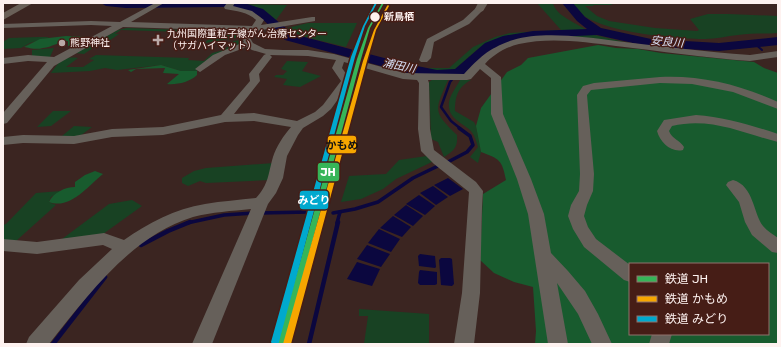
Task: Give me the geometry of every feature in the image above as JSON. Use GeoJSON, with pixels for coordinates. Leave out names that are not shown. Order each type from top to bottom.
{"type":"FeatureCollection","features":[{"type":"Feature","properties":{"kind":"main road"},"geometry":{"type":"LineString","coordinates":[[3,18],[28,3]]}},
{"type":"Feature","properties":{"kind":"street"},"geometry":{"type":"LineString","coordinates":[[3,120],[56,60],[157,4]]}},
{"type":"Feature","properties":{"kind":"street"},"geometry":{"type":"LineString","coordinates":[[229,5],[257,16],[260,20],[246,38],[247,44]]}},
{"type":"Feature","properties":{"kind":"street"},"geometry":{"type":"LineString","coordinates":[[419,71],[426,58],[430,41],[466,22],[481,6]]}},
{"type":"Feature","properties":{"kind":"street"},"geometry":{"type":"LineString","coordinates":[[3,26],[75,22],[253,29],[312,19]]}},
{"type":"Feature","properties":{"kind":"street"},"geometry":{"type":"LineString","coordinates":[[200,69],[212,59],[231,49],[247,44],[271,52],[315,54],[342,58],[389,73],[419,71],[448,77],[467,77],[492,52],[516,42],[561,38],[601,41],[663,50],[750,58],[772,64]]}},
{"type":"Feature","properties":{"kind":"street"},"geometry":{"type":"LineString","coordinates":[[750,58],[778,54]]}},
{"type":"Feature","properties":{"kind":"street"},"geometry":{"type":"LineString","coordinates":[[225,118],[255,81],[254,74],[267,57]]}},
{"type":"Feature","properties":{"kind":"street"},"geometry":{"type":"LineString","coordinates":[[3,61],[28,58],[56,60]]}},
{"type":"Feature","properties":{"kind":"street"},"geometry":{"type":"LineString","coordinates":[[3,141],[23,139],[74,140],[112,133],[164,131],[225,118],[254,117],[299,124],[307,122],[323,110],[343,86],[346,81],[337,68],[338,63],[342,58]]}},
{"type":"Feature","properties":{"kind":"street"},"geometry":{"type":"LineString","coordinates":[[479,64],[496,77],[497,114],[536,214],[558,344]]}},
{"type":"Feature","properties":{"kind":"street"},"geometry":{"type":"LineString","coordinates":[[419,71],[424,83],[425,145],[433,155],[467,181],[476,191],[474,206],[471,293],[464,344]]}},
{"type":"Feature","properties":{"kind":"street"},"geometry":{"type":"LineString","coordinates":[[629,274],[590,243],[581,229],[576,216],[579,205],[586,191],[587,174],[582,95],[587,88],[606,84],[641,83],[660,80],[690,81],[721,86],[748,94],[778,106]]}},
{"type":"Feature","properties":{"kind":"street"},"geometry":{"type":"LineString","coordinates":[[678,147],[671,144],[665,138],[663,131],[668,123],[682,119],[724,121],[778,138]]}},
{"type":"Feature","properties":{"kind":"street"},"geometry":{"type":"LineString","coordinates":[[202,344],[261,204],[276,178],[280,156],[299,124]]}},
{"type":"Feature","properties":{"kind":"street"},"geometry":{"type":"LineString","coordinates":[[733,185],[746,201],[753,222],[758,231],[778,247]]}},
{"type":"Feature","properties":{"kind":"street"},"geometry":{"type":"LineString","coordinates":[[36,344],[100,269],[124,247],[160,224],[187,214],[207,209],[261,204]]}},
{"type":"Feature","properties":{"kind":"street"},"geometry":{"type":"LineString","coordinates":[[3,245],[37,248],[104,239],[124,247]]}},
{"type":"Feature","properties":{"kind":"street"},"geometry":{"type":"LineString","coordinates":[[544,257],[553,265],[582,304],[594,323],[602,344]]}},
{"type":"Feature","properties":{"kind":"green space"},"geometry":{"type":"Polygon","coordinates":[[[537,3],[553,3],[562,15],[585,29],[585,31],[512,35],[494,40],[479,48],[454,70],[447,72],[429,70],[429,68],[449,68],[473,47],[495,37],[510,33],[561,30],[537,3]]]}},
{"type":"Feature","properties":{"kind":"green space"},"geometry":{"type":"Polygon","coordinates":[[[570,3],[608,3],[613,5],[585,6],[597,16],[609,21],[655,28],[697,31],[699,30],[690,19],[708,14],[778,16],[778,33],[743,34],[713,39],[691,39],[632,32],[593,21],[579,13],[570,3]]]}},
{"type":"Feature","properties":{"kind":"green space"},"geometry":{"type":"Polygon","coordinates":[[[236,4],[287,5],[276,20],[258,9],[236,4]]]}},
{"type":"Feature","properties":{"kind":"green space"},"geometry":{"type":"Polygon","coordinates":[[[308,23],[357,23],[346,47],[301,36],[287,28],[308,23]]]}},
{"type":"Feature","properties":{"kind":"green space"},"geometry":{"type":"Polygon","coordinates":[[[127,28],[243,32],[245,34],[241,37],[205,43],[214,33],[121,30],[115,34],[119,34],[106,43],[100,43],[84,54],[75,53],[118,30],[127,28]]]}},
{"type":"Feature","properties":{"kind":"green space"},"geometry":{"type":"Polygon","coordinates":[[[559,35],[595,35],[637,45],[573,37],[504,44],[463,76],[457,76],[466,70],[483,52],[495,44],[513,39],[559,35]]]}},
{"type":"Feature","properties":{"kind":"green space"},"geometry":{"type":"Polygon","coordinates":[[[66,36],[88,37],[89,40],[68,46],[68,41],[40,49],[24,47],[40,39],[66,36]]]}},
{"type":"Feature","properties":{"kind":"green space"},"geometry":{"type":"Polygon","coordinates":[[[50,37],[30,43],[21,48],[3,49],[3,42],[9,38],[50,37]]]}},
{"type":"Feature","properties":{"kind":"green space"},"geometry":{"type":"Polygon","coordinates":[[[240,40],[241,43],[239,45],[211,58],[198,68],[197,71],[181,71],[161,65],[117,70],[105,68],[90,71],[51,73],[62,60],[68,58],[78,58],[66,67],[83,67],[94,60],[89,59],[96,55],[189,58],[188,60],[204,61],[212,53],[224,50],[234,41],[240,40]]]}},
{"type":"Feature","properties":{"kind":"green space"},"geometry":{"type":"Polygon","coordinates":[[[598,45],[754,62],[764,68],[778,73],[778,344],[535,344],[536,331],[533,287],[514,282],[494,273],[480,260],[483,194],[506,180],[503,168],[499,161],[481,152],[476,126],[481,108],[507,72],[521,65],[528,58],[598,45]]]}},
{"type":"Feature","properties":{"kind":"green space"},"geometry":{"type":"Polygon","coordinates":[[[54,48],[50,57],[32,57],[32,50],[54,48]]]}},
{"type":"Feature","properties":{"kind":"green space"},"geometry":{"type":"Polygon","coordinates":[[[287,61],[308,62],[302,71],[321,76],[300,87],[283,85],[287,79],[274,77],[276,75],[283,75],[287,71],[281,69],[287,61]]]}},
{"type":"Feature","properties":{"kind":"green space"},"geometry":{"type":"Polygon","coordinates":[[[161,65],[181,71],[197,71],[197,75],[191,80],[175,84],[167,84],[179,74],[163,73],[165,68],[136,69],[131,72],[128,70],[161,65]]]}},
{"type":"Feature","properties":{"kind":"green space"},"geometry":{"type":"Polygon","coordinates":[[[432,80],[448,80],[440,98],[438,110],[443,120],[457,135],[457,143],[455,148],[444,157],[438,142],[431,139],[429,82],[432,80]]]}},
{"type":"Feature","properties":{"kind":"green space"},"geometry":{"type":"Polygon","coordinates":[[[460,80],[471,80],[458,92],[455,111],[474,122],[476,126],[481,152],[478,163],[470,157],[478,147],[474,136],[470,130],[452,116],[450,112],[449,102],[460,80]]]}},
{"type":"Feature","properties":{"kind":"green space"},"geometry":{"type":"Polygon","coordinates":[[[53,111],[71,111],[51,126],[37,127],[53,111]]]}},
{"type":"Feature","properties":{"kind":"green space"},"geometry":{"type":"Polygon","coordinates":[[[74,126],[92,127],[80,136],[62,136],[74,126]]]}},
{"type":"Feature","properties":{"kind":"green space"},"geometry":{"type":"Polygon","coordinates":[[[427,156],[434,161],[396,179],[383,189],[361,199],[341,202],[349,176],[386,174],[399,160],[427,156]]]}},
{"type":"Feature","properties":{"kind":"green space"},"geometry":{"type":"Polygon","coordinates":[[[274,163],[270,180],[206,183],[200,181],[188,186],[182,183],[182,178],[194,171],[206,168],[274,163]]]}},
{"type":"Feature","properties":{"kind":"green space"},"geometry":{"type":"Polygon","coordinates":[[[95,171],[103,174],[78,196],[64,203],[57,204],[49,202],[56,193],[63,189],[75,187],[75,182],[85,175],[95,171]]]}},
{"type":"Feature","properties":{"kind":"green space"},"geometry":{"type":"Polygon","coordinates":[[[61,191],[51,197],[49,202],[56,205],[16,241],[3,242],[3,225],[6,224],[36,193],[61,191]]]}},
{"type":"Feature","properties":{"kind":"green space"},"geometry":{"type":"Polygon","coordinates":[[[132,200],[142,206],[103,234],[58,242],[109,204],[132,200]]]}},
{"type":"Feature","properties":{"kind":"green space"},"geometry":{"type":"Polygon","coordinates":[[[359,309],[429,314],[429,344],[364,344],[368,316],[359,316],[359,309]]]}},
{"type":"Feature","properties":{"kind":"shaded area"},"geometry":{"type":"Polygon","coordinates":[[[448,178],[463,189],[450,196],[434,185],[448,178]]]}},
{"type":"Feature","properties":{"kind":"shaded area"},"geometry":{"type":"Polygon","coordinates":[[[433,186],[448,197],[436,205],[420,193],[433,186]]]}},
{"type":"Feature","properties":{"kind":"shaded area"},"geometry":{"type":"Polygon","coordinates":[[[419,195],[435,206],[425,215],[406,204],[419,195]]]}},
{"type":"Feature","properties":{"kind":"shaded area"},"geometry":{"type":"Polygon","coordinates":[[[406,205],[423,216],[413,226],[394,215],[406,205]]]}},
{"type":"Feature","properties":{"kind":"shaded area"},"geometry":{"type":"Polygon","coordinates":[[[393,216],[411,227],[402,237],[380,228],[393,216]]]}},
{"type":"Feature","properties":{"kind":"shaded area"},"geometry":{"type":"Polygon","coordinates":[[[379,229],[400,239],[391,252],[368,243],[379,229]]]}},
{"type":"Feature","properties":{"kind":"shaded area"},"geometry":{"type":"Polygon","coordinates":[[[367,245],[390,254],[381,267],[357,259],[367,245]]]}},
{"type":"Feature","properties":{"kind":"shaded area"},"geometry":{"type":"Polygon","coordinates":[[[420,254],[435,256],[436,267],[419,266],[418,256],[420,254]]]}},
{"type":"Feature","properties":{"kind":"shaded area"},"geometry":{"type":"Polygon","coordinates":[[[441,258],[452,259],[454,284],[452,286],[441,285],[439,260],[441,258]]]}},
{"type":"Feature","properties":{"kind":"shaded area"},"geometry":{"type":"Polygon","coordinates":[[[357,262],[380,269],[372,286],[347,279],[357,262]]]}},
{"type":"Feature","properties":{"kind":"shaded area"},"geometry":{"type":"Polygon","coordinates":[[[420,270],[437,272],[437,284],[420,285],[418,283],[420,270]]]}},
{"type":"Feature","properties":{"kind":"waterway","name":"浦田川"},"geometry":{"type":"LineString","coordinates":[[106,3],[136,5],[223,4],[243,6],[259,11],[289,37],[403,68],[437,75],[455,74],[460,72],[484,50],[495,43],[507,39],[520,36],[597,31]]}},
{"type":"Feature","properties":{"kind":"waterway","name":"安良川"},"geometry":{"type":"LineString","coordinates":[[567,3],[581,19],[597,31]]}},
{"type":"Feature","properties":{"kind":"waterway","name":"安良川"},"geometry":{"type":"LineString","coordinates":[[597,31],[651,43],[719,47],[778,41]]}},
{"type":"Feature","properties":{"kind":"waterway","name":"安良川"},"geometry":{"type":"LineString","coordinates":[[754,43],[762,50]]}},
{"type":"Feature","properties":{"kind":"waterway"},"geometry":{"type":"LineString","coordinates":[[454,77],[450,82],[441,107],[451,121],[461,129]]}},
{"type":"Feature","properties":{"kind":"waterway"},"geometry":{"type":"LineString","coordinates":[[446,163],[467,152],[473,145],[470,136],[459,128]]}},
{"type":"Feature","properties":{"kind":"waterway"},"geometry":{"type":"LineString","coordinates":[[333,213],[355,209],[378,202],[413,178],[440,165]]}},
{"type":"Feature","properties":{"kind":"waterway"},"geometry":{"type":"LineString","coordinates":[[260,213],[309,212]]}},
{"type":"Feature","properties":{"kind":"waterway"},"geometry":{"type":"LineString","coordinates":[[337,223],[340,212]]}},
{"type":"Feature","properties":{"kind":"waterway"},"geometry":{"type":"LineString","coordinates":[[188,223],[224,215],[254,213]]}},
{"type":"Feature","properties":{"kind":"waterway"},"geometry":{"type":"LineString","coordinates":[[309,344],[338,222]]}},
{"type":"Feature","properties":{"kind":"waterway"},"geometry":{"type":"LineString","coordinates":[[141,245],[188,223]]}},
{"type":"Feature","properties":{"kind":"waterway"},"geometry":{"type":"LineString","coordinates":[[53,344],[105,277]]}},
{"type":"Feature","properties":{"kind":"rail line","name":"みどり"},"geometry":{"type":"LineString","coordinates":[[275,342],[353,57],[364,26],[376,3]]}},
{"type":"Feature","properties":{"kind":"rail line","name":"JH"},"geometry":{"type":"LineString","coordinates":[[281,344],[359,59],[369,28],[383,3]]}},
{"type":"Feature","properties":{"kind":"rail line","name":"かもめ"},"geometry":{"type":"LineString","coordinates":[[287,344],[365,61],[375,30],[388,6]]}},
{"type":"Feature","properties":{"kind":"place","name":"新鳥栖"},"geometry":{"type":"Point","coordinates":[375,17]}},
{"type":"Feature","properties":{"kind":"place","name":"九州国際重粒子線がん治療センター （サガハイマット）"},"geometry":{"type":"Point","coordinates":[158,40]}},
{"type":"Feature","properties":{"kind":"place","name":"熊野神社"},"geometry":{"type":"Point","coordinates":[62,43]}}]}
